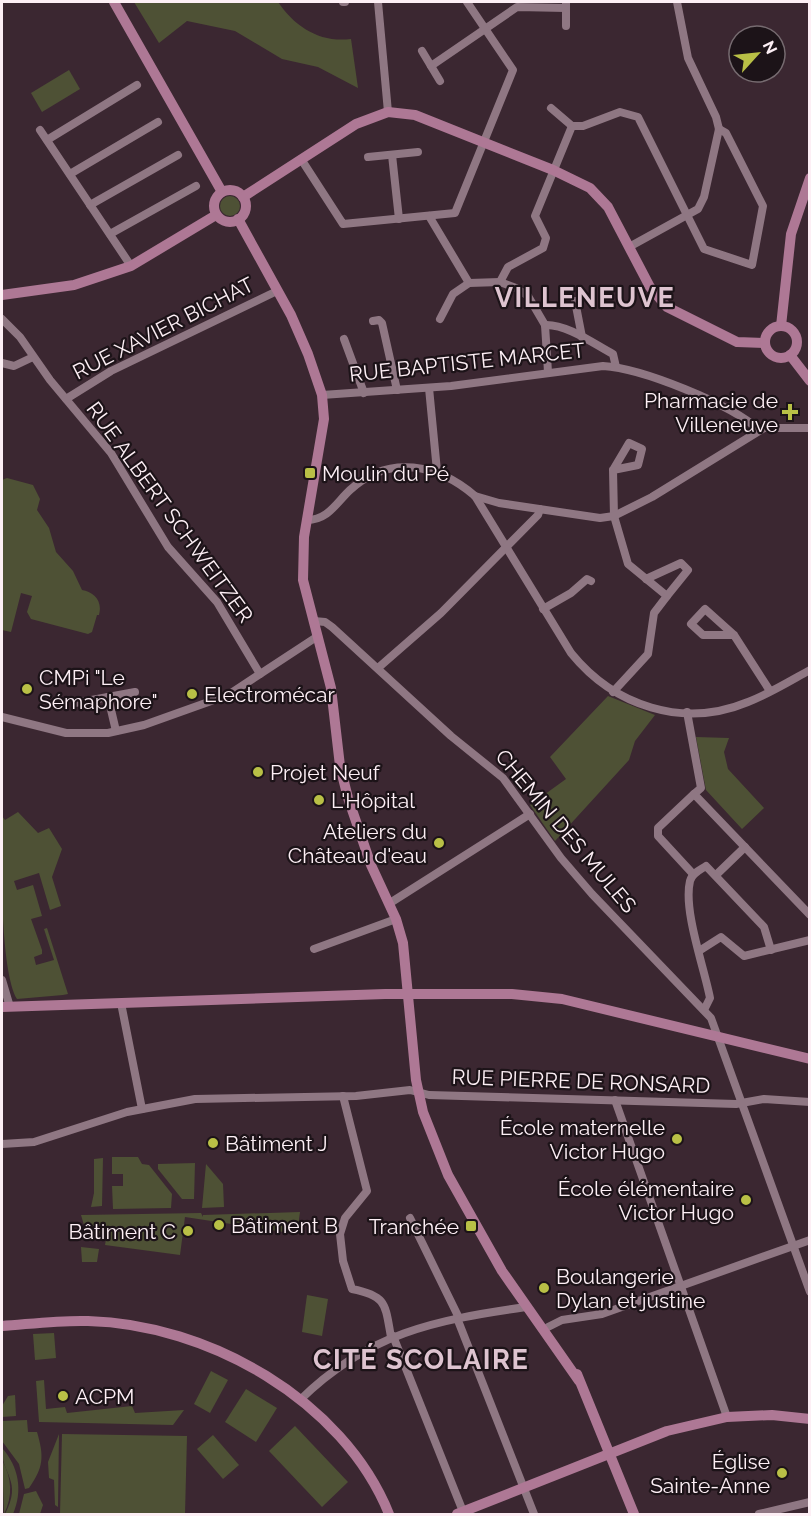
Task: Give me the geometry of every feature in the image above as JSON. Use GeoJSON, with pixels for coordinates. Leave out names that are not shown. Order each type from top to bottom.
{"type":"FeatureCollection","features":[{"type":"Feature","properties":{"kind":"street"},"geometry":{"type":"LineString","coordinates":[[114,2],[222,192]]}},
{"type":"Feature","properties":{"kind":"street"},"geometry":{"type":"LineString","coordinates":[[378,2],[388,112]]}},
{"type":"Feature","properties":{"kind":"street"},"geometry":{"type":"LineString","coordinates":[[301,159],[343,224],[455,213],[513,70],[467,2]]}},
{"type":"Feature","properties":{"kind":"street"},"geometry":{"type":"LineString","coordinates":[[629,247],[698,209],[704,196],[719,129],[716,117],[688,58],[677,2]]}},
{"type":"Feature","properties":{"kind":"street"},"geometry":{"type":"LineString","coordinates":[[431,66],[517,7],[566,5],[567,26]]}},
{"type":"Feature","properties":{"kind":"street"},"geometry":{"type":"LineString","coordinates":[[422,51],[440,81]]}},
{"type":"Feature","properties":{"kind":"street"},"geometry":{"type":"LineString","coordinates":[[47,140],[137,85]]}},
{"type":"Feature","properties":{"kind":"street"},"geometry":{"type":"LineString","coordinates":[[551,108],[572,126],[583,126],[620,112],[638,117],[704,249],[752,265],[763,207],[726,134],[719,129]]}},
{"type":"Feature","properties":{"kind":"street"},"geometry":{"type":"LineString","coordinates":[[243,197],[356,124],[388,112],[415,115],[580,182],[600,196],[650,287],[667,307],[737,342],[765,343]]}},
{"type":"Feature","properties":{"kind":"street"},"geometry":{"type":"LineString","coordinates":[[70,174],[158,122]]}},
{"type":"Feature","properties":{"kind":"street"},"geometry":{"type":"LineString","coordinates":[[500,282],[508,267],[543,248],[546,238],[535,216],[572,126]]}},
{"type":"Feature","properties":{"kind":"street"},"geometry":{"type":"LineString","coordinates":[[40,130],[131,266]]}},
{"type":"Feature","properties":{"kind":"street"},"geometry":{"type":"LineString","coordinates":[[368,157],[418,152]]}},
{"type":"Feature","properties":{"kind":"street"},"geometry":{"type":"LineString","coordinates":[[90,205],[178,155]]}},
{"type":"Feature","properties":{"kind":"street"},"geometry":{"type":"LineString","coordinates":[[392,155],[399,219]]}},
{"type":"Feature","properties":{"kind":"street"},"geometry":{"type":"LineString","coordinates":[[781,326],[790,234],[810,178]]}},
{"type":"Feature","properties":{"kind":"street"},"geometry":{"type":"LineString","coordinates":[[110,234],[196,186]]}},
{"type":"Feature","properties":{"kind":"street"},"geometry":{"type":"LineString","coordinates":[[235,191],[243,197],[245,207],[237,219],[224,220],[216,214],[215,200],[222,192],[235,191]]}},
{"type":"Feature","properties":{"kind":"street"},"geometry":{"type":"LineString","coordinates":[[2,295],[74,285],[131,266],[216,214]]}},
{"type":"Feature","properties":{"kind":"street"},"geometry":{"type":"LineString","coordinates":[[429,216],[469,283]]}},
{"type":"Feature","properties":{"kind":"street"},"geometry":{"type":"LineString","coordinates":[[237,219],[277,291],[308,354],[322,395],[324,419],[303,547],[303,580],[331,688],[340,766],[348,798],[370,865],[390,903],[407,965],[419,1093],[431,1133],[448,1174],[526,1306],[545,1329]]}},
{"type":"Feature","properties":{"kind":"street"},"geometry":{"type":"LineString","coordinates":[[440,319],[453,294],[469,283],[500,282],[516,288],[528,296],[545,325],[548,372]]}},
{"type":"Feature","properties":{"kind":"street","name":"RUE XAVIER BICHAT"},"geometry":{"type":"LineString","coordinates":[[66,399],[111,371],[277,291]]}},
{"type":"Feature","properties":{"kind":"street"},"geometry":{"type":"LineString","coordinates":[[575,301],[582,337]]}},
{"type":"Feature","properties":{"kind":"street","name":"RUE ALBERT SCHWEITZER"},"geometry":{"type":"LineString","coordinates":[[2,320],[20,337],[33,357],[111,453],[168,547],[217,602],[260,674]]}},
{"type":"Feature","properties":{"kind":"street"},"geometry":{"type":"LineString","coordinates":[[373,321],[379,320],[382,323],[397,390]]}},
{"type":"Feature","properties":{"kind":"street","name":"RUE BAPTISTE MARCET"},"geometry":{"type":"LineString","coordinates":[[545,325],[551,325],[582,337],[613,354],[616,366]]}},
{"type":"Feature","properties":{"kind":"street"},"geometry":{"type":"LineString","coordinates":[[781,326],[791,329],[796,338],[796,348],[790,356],[774,357],[766,350],[765,343],[771,329],[781,326]]}},
{"type":"Feature","properties":{"kind":"street"},"geometry":{"type":"LineString","coordinates":[[344,339],[364,393]]}},
{"type":"Feature","properties":{"kind":"street"},"geometry":{"type":"LineString","coordinates":[[790,356],[810,381]]}},
{"type":"Feature","properties":{"kind":"street"},"geometry":{"type":"LineString","coordinates":[[2,363],[14,366],[33,357]]}},
{"type":"Feature","properties":{"kind":"street","name":"RUE BAPTISTE MARCET"},"geometry":{"type":"LineString","coordinates":[[322,395],[429,388],[548,372],[616,366],[645,374],[693,394],[736,414],[759,430]]}},
{"type":"Feature","properties":{"kind":"street"},"geometry":{"type":"LineString","coordinates":[[429,388],[437,471]]}},
{"type":"Feature","properties":{"kind":"street"},"geometry":{"type":"LineString","coordinates":[[307,520],[318,520],[326,516],[358,482],[381,471],[404,466],[437,471],[475,496],[499,503],[600,518],[614,516],[669,488],[759,430],[772,426],[810,428]]}},
{"type":"Feature","properties":{"kind":"street"},"geometry":{"type":"LineString","coordinates":[[613,470],[614,516],[627,564],[667,596]]}},
{"type":"Feature","properties":{"kind":"street"},"geometry":{"type":"LineString","coordinates":[[475,496],[576,660],[613,692],[647,708],[710,712],[729,708],[770,691],[810,669]]}},
{"type":"Feature","properties":{"kind":"street"},"geometry":{"type":"LineString","coordinates":[[487,513],[499,503]]}},
{"type":"Feature","properties":{"kind":"street"},"geometry":{"type":"LineString","coordinates":[[378,668],[441,613],[538,515],[540,509]]}},
{"type":"Feature","properties":{"kind":"street"},"geometry":{"type":"LineString","coordinates":[[613,692],[648,654],[654,613],[688,570],[681,563],[646,579]]}},
{"type":"Feature","properties":{"kind":"street"},"geometry":{"type":"LineString","coordinates":[[543,609],[571,593],[586,579],[591,580]]}},
{"type":"Feature","properties":{"kind":"street"},"geometry":{"type":"LineString","coordinates":[[734,635],[703,635],[691,624],[705,609],[734,635],[770,691]]}},
{"type":"Feature","properties":{"kind":"street","name":"CHEMIN DES MULES"},"geometry":{"type":"LineString","coordinates":[[314,621],[325,622],[332,627],[451,736],[503,778],[561,858],[592,894],[704,1010],[715,1025],[720,1037],[810,1292]]}},
{"type":"Feature","properties":{"kind":"street"},"geometry":{"type":"LineString","coordinates":[[2,717],[66,733],[116,731],[144,725],[228,695],[318,636]]}},
{"type":"Feature","properties":{"kind":"street"},"geometry":{"type":"LineString","coordinates":[[75,703],[135,692]]}},
{"type":"Feature","properties":{"kind":"street"},"geometry":{"type":"LineString","coordinates":[[108,697],[116,731]]}},
{"type":"Feature","properties":{"kind":"street"},"geometry":{"type":"LineString","coordinates":[[687,712],[701,788],[658,828],[658,836],[693,874]]}},
{"type":"Feature","properties":{"kind":"street"},"geometry":{"type":"LineString","coordinates":[[694,794],[810,915]]}},
{"type":"Feature","properties":{"kind":"street"},"geometry":{"type":"LineString","coordinates":[[390,903],[530,814]]}},
{"type":"Feature","properties":{"kind":"street"},"geometry":{"type":"LineString","coordinates":[[716,875],[745,847]]}},
{"type":"Feature","properties":{"kind":"street"},"geometry":{"type":"LineString","coordinates":[[704,1010],[710,998],[689,905],[690,881],[693,874],[706,866],[716,875],[764,927],[771,950]]}},
{"type":"Feature","properties":{"kind":"street"},"geometry":{"type":"LineString","coordinates":[[314,949],[396,920]]}},
{"type":"Feature","properties":{"kind":"street"},"geometry":{"type":"LineString","coordinates":[[699,951],[721,937],[744,956],[810,940]]}},
{"type":"Feature","properties":{"kind":"street"},"geometry":{"type":"LineString","coordinates":[[2,980],[6,1007],[409,994],[512,994],[562,999],[810,1059]]}},
{"type":"Feature","properties":{"kind":"street"},"geometry":{"type":"LineString","coordinates":[[122,1003],[142,1108]]}},
{"type":"Feature","properties":{"kind":"street","name":"RUE PIERRE DE RONSARD"},"geometry":{"type":"LineString","coordinates":[[2,1144],[34,1142],[142,1108],[195,1100],[343,1096],[410,1090],[419,1093],[615,1100],[742,1102],[764,1099],[810,1102]]}},
{"type":"Feature","properties":{"kind":"street"},"geometry":{"type":"LineString","coordinates":[[343,1096],[367,1191],[341,1226],[342,1261],[352,1289],[372,1293],[382,1301],[392,1337],[461,1514],[668,1431],[727,1417],[772,1415],[810,1419]]}},
{"type":"Feature","properties":{"kind":"street"},"geometry":{"type":"LineString","coordinates":[[615,1100],[727,1417]]}},
{"type":"Feature","properties":{"kind":"street"},"geometry":{"type":"LineString","coordinates":[[410,1218],[458,1318],[534,1515]]}},
{"type":"Feature","properties":{"kind":"street"},"geometry":{"type":"LineString","coordinates":[[545,1329],[562,1320],[602,1314],[810,1240]]}},
{"type":"Feature","properties":{"kind":"street"},"geometry":{"type":"LineString","coordinates":[[492,1251],[579,1381],[634,1515]]}},
{"type":"Feature","properties":{"kind":"street"},"geometry":{"type":"LineString","coordinates":[[300,1400],[352,1357],[392,1337],[424,1324],[526,1306]]}},
{"type":"Feature","properties":{"kind":"street"},"geometry":{"type":"LineString","coordinates":[[2,1326],[87,1321],[155,1330],[197,1341],[228,1354],[300,1400],[357,1459],[389,1515]]}},
{"type":"Feature","properties":{"kind":"street"},"geometry":{"type":"LineString","coordinates":[[759,1515],[789,1511],[810,1502]]}},
{"type":"Feature","properties":{"kind":"green space"},"geometry":{"type":"Polygon","coordinates":[[[134,2],[278,2],[292,19],[309,31],[329,38],[351,39],[358,88],[318,67],[282,59],[235,31],[187,21],[159,43],[134,2]]]}},
{"type":"Feature","properties":{"kind":"green space"},"geometry":{"type":"Polygon","coordinates":[[[69,70],[80,89],[42,112],[31,93],[69,70]]]}},
{"type":"Feature","properties":{"kind":"green space"},"geometry":{"type":"Polygon","coordinates":[[[230,196],[237,199],[240,206],[237,213],[230,216],[223,213],[220,206],[223,199],[230,196]]]}},
{"type":"Feature","properties":{"kind":"green space"},"geometry":{"type":"Polygon","coordinates":[[[7,478],[33,485],[40,499],[37,510],[49,528],[56,552],[73,571],[82,590],[93,595],[98,601],[100,610],[92,632],[88,634],[31,619],[27,612],[32,596],[21,593],[11,632],[2,630],[2,480],[7,478]]]}},
{"type":"Feature","properties":{"kind":"green space"},"geometry":{"type":"Polygon","coordinates":[[[608,696],[655,715],[635,741],[629,760],[555,841],[530,805],[566,779],[550,757],[608,696]]]}},
{"type":"Feature","properties":{"kind":"green space"},"geometry":{"type":"Polygon","coordinates":[[[696,737],[729,738],[724,752],[728,769],[764,808],[742,829],[706,790],[696,737]]]}},
{"type":"Feature","properties":{"kind":"green space"},"geometry":{"type":"Polygon","coordinates":[[[18,812],[38,833],[49,828],[62,849],[52,877],[61,906],[50,910],[39,873],[14,881],[17,890],[33,885],[42,916],[31,919],[42,950],[42,954],[34,957],[36,965],[54,960],[44,929],[47,928],[68,994],[17,999],[11,985],[3,912],[2,816],[5,820],[18,812]]]}},
{"type":"Feature","properties":{"kind":"green space"},"geometry":{"type":"Polygon","coordinates":[[[112,1157],[138,1157],[142,1164],[149,1165],[172,1194],[171,1208],[113,1209],[112,1186],[123,1186],[123,1174],[112,1174],[112,1157]]]}},
{"type":"Feature","properties":{"kind":"green space"},"geometry":{"type":"Polygon","coordinates":[[[103,1158],[102,1206],[91,1207],[94,1193],[94,1159],[103,1158]]]}},
{"type":"Feature","properties":{"kind":"green space"},"geometry":{"type":"Polygon","coordinates":[[[195,1163],[194,1199],[182,1199],[158,1169],[158,1164],[195,1163]]]}},
{"type":"Feature","properties":{"kind":"green space"},"geometry":{"type":"Polygon","coordinates":[[[206,1164],[223,1184],[224,1207],[202,1208],[206,1164]]]}},
{"type":"Feature","properties":{"kind":"green space"},"geometry":{"type":"Polygon","coordinates":[[[300,1212],[297,1234],[185,1217],[180,1255],[105,1245],[107,1234],[86,1232],[81,1215],[201,1213],[203,1217],[203,1215],[300,1212]]]}},
{"type":"Feature","properties":{"kind":"green space"},"geometry":{"type":"Polygon","coordinates":[[[81,1247],[99,1249],[97,1262],[82,1262],[81,1247]]]}},
{"type":"Feature","properties":{"kind":"green space"},"geometry":{"type":"Polygon","coordinates":[[[307,1295],[328,1299],[322,1336],[302,1332],[307,1295]]]}},
{"type":"Feature","properties":{"kind":"green space"},"geometry":{"type":"Polygon","coordinates":[[[54,1333],[56,1358],[35,1360],[33,1334],[54,1333]]]}},
{"type":"Feature","properties":{"kind":"green space"},"geometry":{"type":"Polygon","coordinates":[[[211,1371],[228,1380],[210,1413],[194,1404],[211,1371]]]}},
{"type":"Feature","properties":{"kind":"green space"},"geometry":{"type":"Polygon","coordinates":[[[44,1380],[46,1409],[65,1407],[67,1413],[132,1406],[135,1413],[184,1410],[173,1425],[39,1422],[36,1381],[44,1380]]]}},
{"type":"Feature","properties":{"kind":"green space"},"geometry":{"type":"Polygon","coordinates":[[[246,1389],[277,1408],[256,1442],[225,1422],[246,1389]]]}},
{"type":"Feature","properties":{"kind":"green space"},"geometry":{"type":"Polygon","coordinates":[[[15,1395],[16,1416],[2,1417],[2,1406],[8,1396],[15,1395]]]}},
{"type":"Feature","properties":{"kind":"green space"},"geometry":{"type":"Polygon","coordinates":[[[27,1420],[28,1432],[37,1432],[42,1455],[38,1474],[29,1488],[25,1489],[19,1464],[2,1441],[2,1421],[27,1420]]]}},
{"type":"Feature","properties":{"kind":"green space"},"geometry":{"type":"Polygon","coordinates":[[[295,1426],[348,1482],[322,1507],[269,1451],[295,1426]]]}},
{"type":"Feature","properties":{"kind":"green space"},"geometry":{"type":"Polygon","coordinates":[[[59,1434],[58,1507],[55,1505],[54,1480],[49,1478],[48,1462],[59,1434]]]}},
{"type":"Feature","properties":{"kind":"green space"},"geometry":{"type":"Polygon","coordinates":[[[62,1434],[187,1436],[185,1514],[60,1514],[62,1434]]]}},
{"type":"Feature","properties":{"kind":"green space"},"geometry":{"type":"Polygon","coordinates":[[[213,1435],[239,1465],[223,1479],[197,1449],[213,1435]]]}},
{"type":"Feature","properties":{"kind":"green space"},"geometry":{"type":"Polygon","coordinates":[[[2,1448],[16,1471],[18,1480],[18,1497],[13,1514],[5,1514],[10,1503],[12,1485],[2,1448]]]}},
{"type":"Feature","properties":{"kind":"green space"},"geometry":{"type":"Polygon","coordinates":[[[2,1460],[10,1487],[9,1500],[4,1514],[2,1460]]]}},
{"type":"Feature","properties":{"kind":"green space"},"geometry":{"type":"Polygon","coordinates":[[[36,1491],[43,1505],[40,1514],[19,1514],[24,1494],[36,1491]]]}},
{"type":"Feature","properties":{"kind":"place","name":"Pharmacie de Villeneuve"},"geometry":{"type":"Point","coordinates":[790,412]}},
{"type":"Feature","properties":{"kind":"place","name":"Moulin du Pé"},"geometry":{"type":"Point","coordinates":[310,473]}},
{"type":"Feature","properties":{"kind":"place","name":"CMPi \"Le Sémaphore\""},"geometry":{"type":"Point","coordinates":[27,689]}},
{"type":"Feature","properties":{"kind":"place","name":"Electromécar"},"geometry":{"type":"Point","coordinates":[192,694]}},
{"type":"Feature","properties":{"kind":"place","name":"Projet Neuf"},"geometry":{"type":"Point","coordinates":[258,772]}},
{"type":"Feature","properties":{"kind":"place","name":"L'Hôpital"},"geometry":{"type":"Point","coordinates":[319,800]}},
{"type":"Feature","properties":{"kind":"place","name":"Ateliers du Château d'eau"},"geometry":{"type":"Point","coordinates":[439,843]}},
{"type":"Feature","properties":{"kind":"place","name":"École maternelle Victor Hugo"},"geometry":{"type":"Point","coordinates":[677,1139]}},
{"type":"Feature","properties":{"kind":"place","name":"Bâtiment J"},"geometry":{"type":"Point","coordinates":[213,1143]}},
{"type":"Feature","properties":{"kind":"place","name":"École élémentaire Victor Hugo"},"geometry":{"type":"Point","coordinates":[746,1200]}},
{"type":"Feature","properties":{"kind":"place","name":"Bâtiment B"},"geometry":{"type":"Point","coordinates":[219,1225]}},
{"type":"Feature","properties":{"kind":"place","name":"Tranchée"},"geometry":{"type":"Point","coordinates":[471,1226]}},
{"type":"Feature","properties":{"kind":"place","name":"Bâtiment C"},"geometry":{"type":"Point","coordinates":[188,1231]}},
{"type":"Feature","properties":{"kind":"place","name":"Boulangerie Dylan et justine"},"geometry":{"type":"Point","coordinates":[544,1288]}},
{"type":"Feature","properties":{"kind":"place","name":"ACPM"},"geometry":{"type":"Point","coordinates":[63,1396]}},
{"type":"Feature","properties":{"kind":"place","name":"Église Sainte-Anne"},"geometry":{"type":"Point","coordinates":[782,1473]}},
{"type":"Feature","properties":{"kind":"district","name":"VILLENEUVE"},"geometry":{"type":"Point","coordinates":[585,297]}},
{"type":"Feature","properties":{"kind":"district","name":"CITÉ SCOLAIRE"},"geometry":{"type":"Point","coordinates":[421,1359]}}]}
